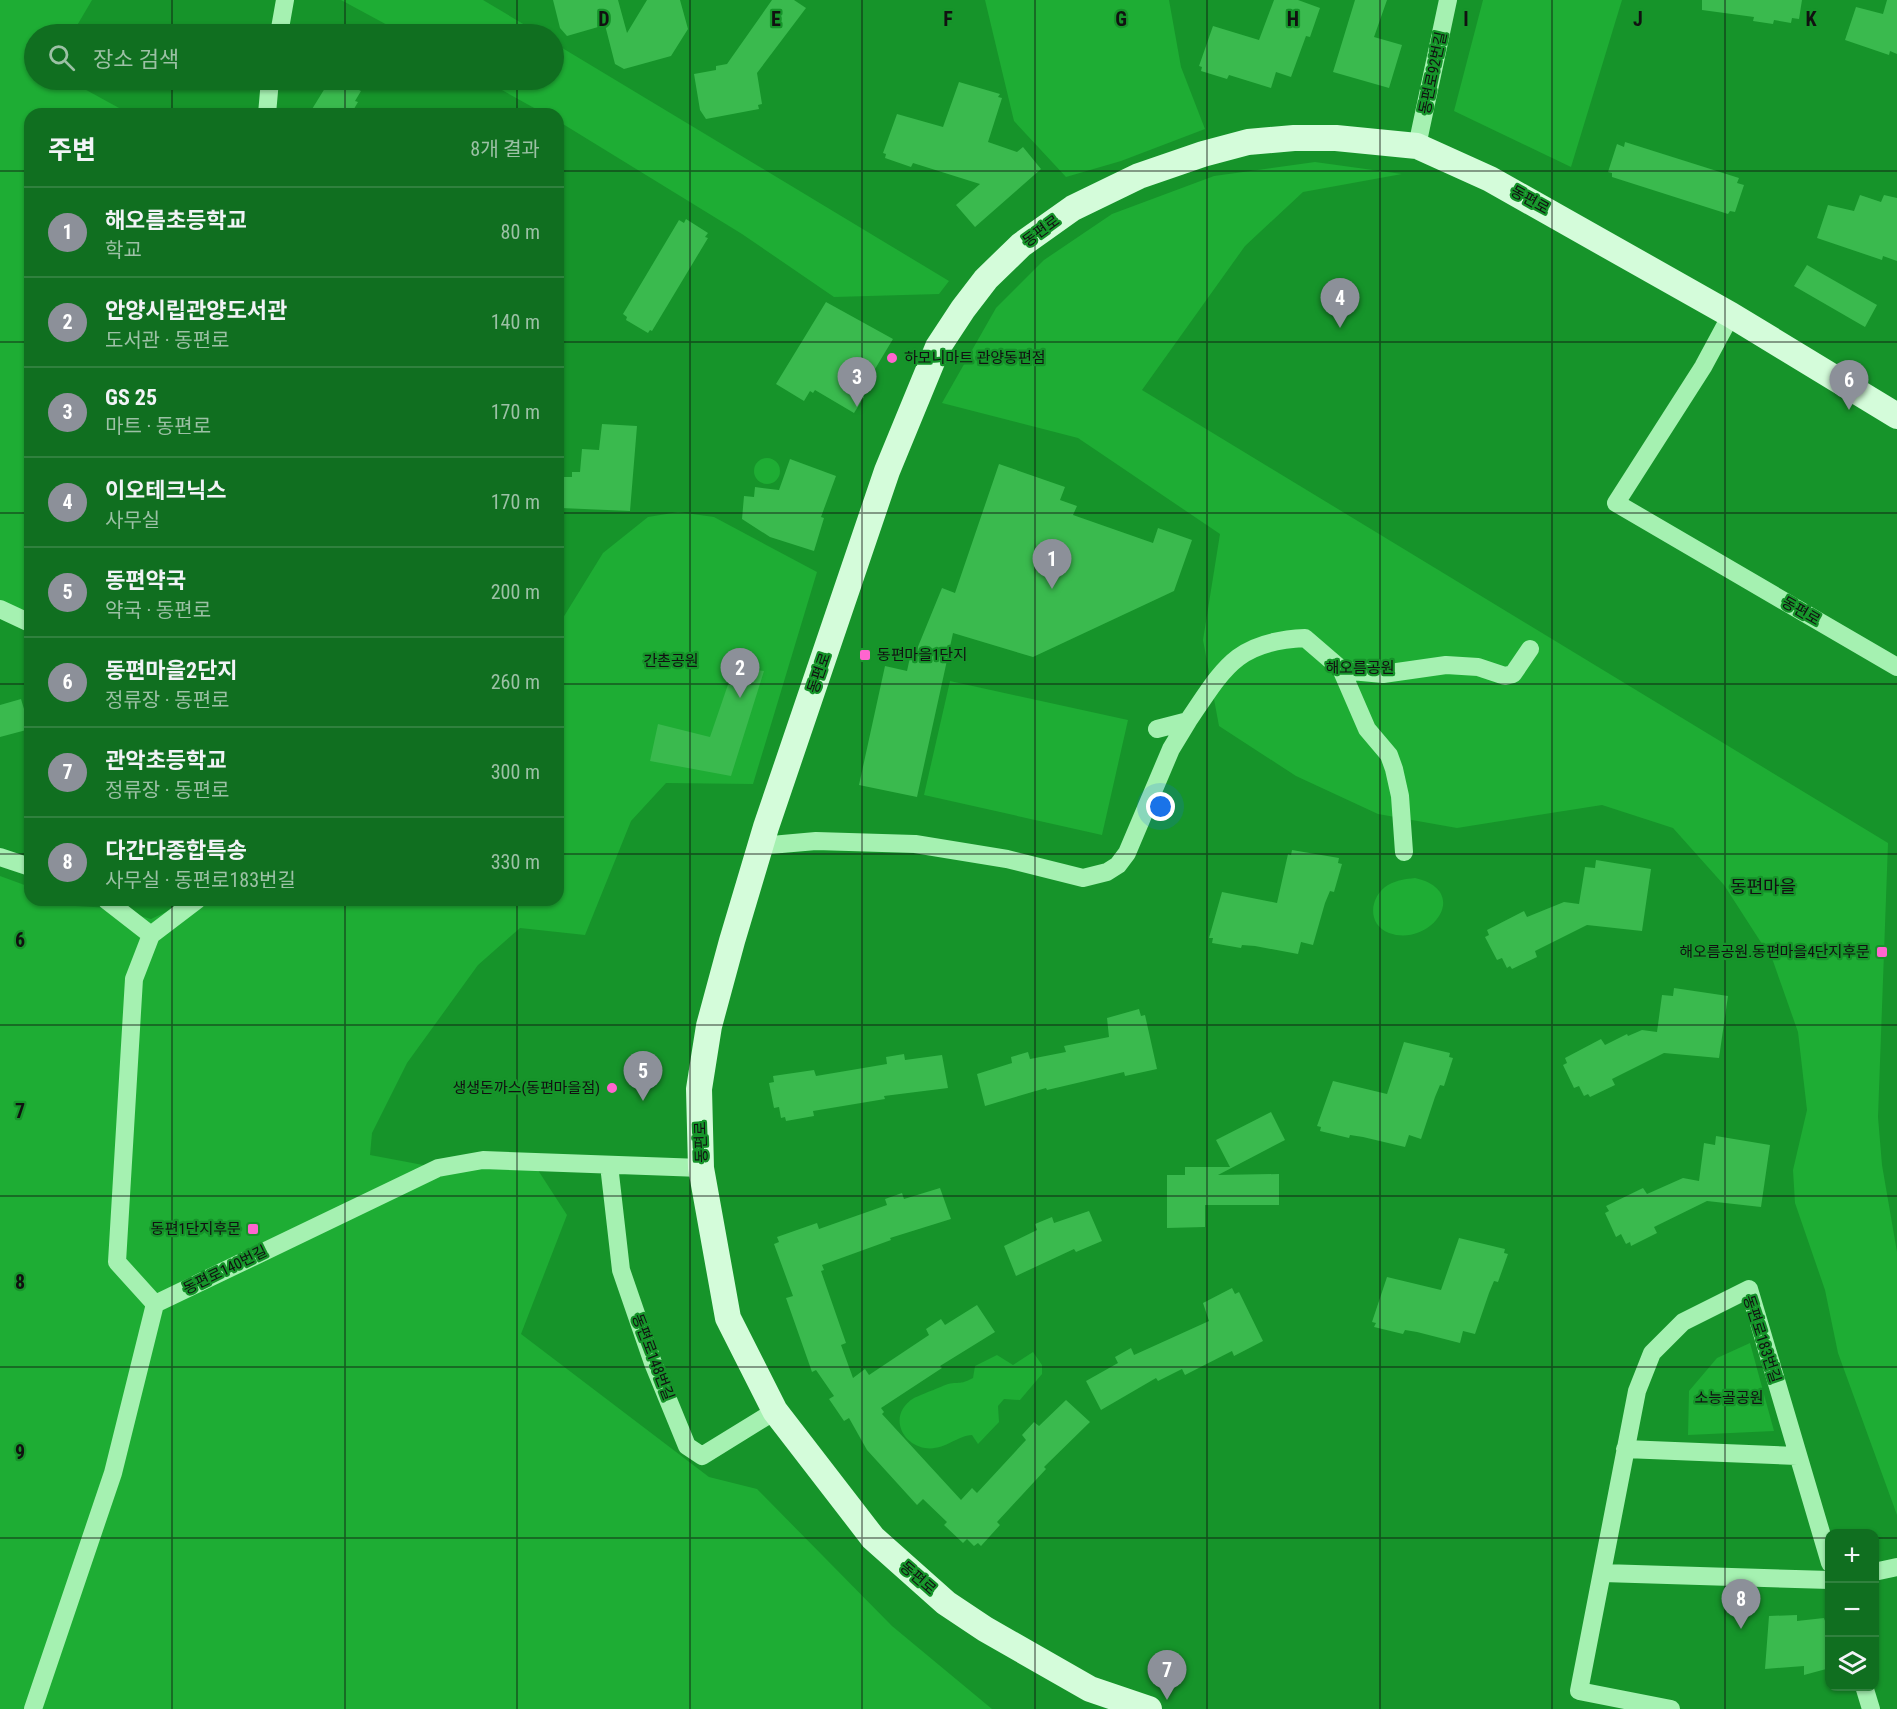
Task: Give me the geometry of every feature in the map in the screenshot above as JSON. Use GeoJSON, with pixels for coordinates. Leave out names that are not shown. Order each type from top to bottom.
{"type":"FeatureCollection","features":[{"type":"Feature","properties":{"kind":"street"},"geometry":{"type":"LineString","coordinates":[[281,24],[285,0]]}},
{"type":"Feature","properties":{"kind":"street","name":"동편로92번길"},"geometry":{"type":"LineString","coordinates":[[1417,146],[1448,0]]}},
{"type":"Feature","properties":{"kind":"street"},"geometry":{"type":"LineString","coordinates":[[268,108],[269,90]]}},
{"type":"Feature","properties":{"kind":"street","name":"동편로"},"geometry":{"type":"LineString","coordinates":[[1149,1709],[1090,1689],[986,1629],[946,1603],[873,1538],[775,1410],[728,1318],[701,1168],[699,1089],[709,1026],[760,846],[887,471],[938,347],[986,279],[1021,245],[1072,208],[1139,176],[1203,154],[1248,142],[1294,138],[1336,138],[1417,146],[1490,179],[1546,208],[1603,244],[1731,315],[1897,416]]}},
{"type":"Feature","properties":{"kind":"street","name":"동편로"},"geometry":{"type":"LineString","coordinates":[[1731,315],[1703,367],[1616,503],[1897,667]]}},
{"type":"Feature","properties":{"kind":"street"},"geometry":{"type":"LineString","coordinates":[[0,609],[24,620]]}},
{"type":"Feature","properties":{"kind":"street"},"geometry":{"type":"LineString","coordinates":[[760,846],[816,841],[915,844],[1007,859],[1072,876],[1095,876],[1118,865],[1127,853],[1171,749],[1213,681],[1248,649],[1280,639],[1305,638],[1341,669],[1367,729],[1389,755],[1400,796],[1404,852]]}},
{"type":"Feature","properties":{"kind":"street"},"geometry":{"type":"LineString","coordinates":[[1341,669],[1383,674],[1446,665],[1478,667],[1505,676],[1513,674],[1530,649]]}},
{"type":"Feature","properties":{"kind":"street"},"geometry":{"type":"LineString","coordinates":[[1157,729],[1188,721]]}},
{"type":"Feature","properties":{"kind":"street"},"geometry":{"type":"LineString","coordinates":[[0,857],[24,865]]}},
{"type":"Feature","properties":{"kind":"street"},"geometry":{"type":"LineString","coordinates":[[114,906],[151,935]]}},
{"type":"Feature","properties":{"kind":"street"},"geometry":{"type":"LineString","coordinates":[[33,1709],[113,1473],[155,1304],[117,1262],[134,979],[151,935],[189,906]]}},
{"type":"Feature","properties":{"kind":"street","name":"동편로140번길"},"geometry":{"type":"LineString","coordinates":[[155,1304],[438,1168],[483,1160],[701,1168]]}},
{"type":"Feature","properties":{"kind":"street","name":"동편로148번길"},"geometry":{"type":"LineString","coordinates":[[609,1165],[621,1270],[653,1363],[687,1446],[702,1456],[775,1410]]}},
{"type":"Feature","properties":{"kind":"street","name":"동편로183번길"},"geometry":{"type":"LineString","coordinates":[[1671,1709],[1579,1691],[1637,1391],[1652,1353],[1683,1322],[1749,1289],[1825,1547]]}},
{"type":"Feature","properties":{"kind":"street"},"geometry":{"type":"LineString","coordinates":[[1625,1449],[1797,1456]]}},
{"type":"Feature","properties":{"kind":"street"},"geometry":{"type":"LineString","coordinates":[[1879,1571],[1897,1567]]}},
{"type":"Feature","properties":{"kind":"street"},"geometry":{"type":"LineString","coordinates":[[1603,1572],[1825,1580]]}},
{"type":"Feature","properties":{"kind":"street"},"geometry":{"type":"LineString","coordinates":[[1865,1691],[1870,1709]]}},
{"type":"Feature","properties":{"kind":"green space"},"geometry":{"type":"Polygon","coordinates":[[[0,0],[92,0],[78,24],[24,24],[24,90],[86,90],[119,108],[24,108],[24,615],[0,602],[0,0]]]}},
{"type":"Feature","properties":{"kind":"green space"},"geometry":{"type":"Polygon","coordinates":[[[341,0],[483,0],[523,24],[385,24],[341,0]]]}},
{"type":"Feature","properties":{"kind":"green space"},"geometry":{"type":"Polygon","coordinates":[[[985,0],[1169,0],[1181,67],[1205,129],[1121,161],[1066,177],[1014,121],[985,0]]]}},
{"type":"Feature","properties":{"kind":"green space"},"geometry":{"type":"Polygon","coordinates":[[[1483,0],[1622,0],[1571,167],[1454,111],[1483,0]]]}},
{"type":"Feature","properties":{"kind":"green space"},"geometry":{"type":"Polygon","coordinates":[[[564,49],[949,281],[939,294],[834,297],[742,234],[564,125],[564,108],[534,108],[502,90],[564,90],[564,49]]]}},
{"type":"Feature","properties":{"kind":"green space","name":"해오름공원"},"geometry":{"type":"Polygon","coordinates":[[[1315,162],[1402,174],[1303,192],[1245,246],[1142,390],[1888,843],[1878,1117],[1882,1165],[1897,1252],[1897,1515],[1838,1353],[1825,1290],[1795,1203],[1793,1170],[1807,1110],[1798,1032],[1773,961],[1724,885],[1673,828],[1602,805],[1457,828],[1378,814],[1296,776],[1219,726],[1203,640],[1220,534],[1078,438],[942,403],[996,308],[1044,260],[1112,214],[1214,176],[1315,162]]]}},
{"type":"Feature","properties":{"kind":"green space"},"geometry":{"type":"Polygon","coordinates":[[[767,458],[776,462],[780,471],[776,480],[767,484],[758,480],[754,471],[758,462],[767,458]]]}},
{"type":"Feature","properties":{"kind":"green space","name":"간촌공원"},"geometry":{"type":"Polygon","coordinates":[[[678,512],[714,517],[817,572],[753,784],[666,783],[631,821],[585,935],[520,928],[478,965],[407,1063],[372,1133],[370,1155],[439,1168],[534,1164],[567,1215],[521,1334],[709,1477],[757,1489],[892,1626],[992,1709],[0,1709],[0,876],[24,885],[24,906],[111,908],[151,919],[179,906],[564,906],[564,616],[603,553],[648,517],[678,512]]]}},
{"type":"Feature","properties":{"kind":"green space"},"geometry":{"type":"Polygon","coordinates":[[[950,681],[1128,720],[1102,835],[924,795],[950,681]]]}},
{"type":"Feature","properties":{"kind":"green space"},"geometry":{"type":"Polygon","coordinates":[[[1415,878],[1432,885],[1441,894],[1443,905],[1439,916],[1431,926],[1419,933],[1404,935],[1389,933],[1382,929],[1374,917],[1374,903],[1377,896],[1391,883],[1415,878]]]}},
{"type":"Feature","properties":{"kind":"green space","name":"소능골공원"},"geometry":{"type":"Polygon","coordinates":[[[1750,1343],[1774,1431],[1688,1435],[1689,1391],[1717,1358],[1750,1343]]]}},
{"type":"Feature","properties":{"kind":"green space"},"geometry":{"type":"Polygon","coordinates":[[[1033,1352],[1042,1365],[1042,1374],[1020,1400],[1004,1399],[998,1406],[999,1422],[978,1444],[972,1435],[938,1447],[925,1448],[916,1445],[904,1434],[900,1427],[902,1411],[906,1404],[914,1398],[948,1384],[961,1383],[973,1378],[975,1366],[997,1355],[1013,1365],[1033,1352]]]}},
{"type":"Feature","properties":{"kind":"building"},"geometry":{"type":"Polygon","coordinates":[[[553,0],[618,0],[627,33],[647,0],[680,0],[688,29],[671,56],[624,69],[615,64],[605,25],[567,36],[564,33],[564,24],[559,24],[553,0]]]}},
{"type":"Feature","properties":{"kind":"building"},"geometry":{"type":"Polygon","coordinates":[[[772,0],[794,0],[806,8],[757,73],[762,104],[758,105],[759,109],[706,119],[700,110],[694,74],[716,70],[716,66],[727,64],[772,0]]]}},
{"type":"Feature","properties":{"kind":"building"},"geometry":{"type":"Polygon","coordinates":[[[1274,0],[1298,0],[1320,8],[1310,37],[1306,36],[1291,77],[1276,72],[1271,88],[1229,75],[1227,79],[1201,71],[1202,67],[1199,66],[1213,26],[1259,40],[1274,0]]]}},
{"type":"Feature","properties":{"kind":"building"},"geometry":{"type":"Polygon","coordinates":[[[1355,0],[1387,0],[1374,37],[1402,45],[1389,88],[1333,72],[1355,0]]]}},
{"type":"Feature","properties":{"kind":"building"},"geometry":{"type":"Polygon","coordinates":[[[1702,0],[1802,0],[1799,19],[1792,18],[1791,23],[1774,20],[1773,24],[1753,21],[1754,17],[1702,10],[1702,0]]]}},
{"type":"Feature","properties":{"kind":"building"},"geometry":{"type":"Polygon","coordinates":[[[1887,0],[1897,0],[1897,54],[1890,51],[1889,55],[1845,40],[1856,7],[1883,14],[1887,0]]]}},
{"type":"Feature","properties":{"kind":"building"},"geometry":{"type":"Polygon","coordinates":[[[959,82],[1000,94],[998,97],[1002,98],[988,142],[1017,152],[1023,147],[1041,169],[975,227],[956,205],[980,184],[913,163],[911,167],[885,158],[886,154],[883,153],[897,114],[943,127],[959,82]]]}},
{"type":"Feature","properties":{"kind":"building"},"geometry":{"type":"Polygon","coordinates":[[[324,90],[361,91],[355,101],[358,102],[354,108],[313,108],[324,90]]]}},
{"type":"Feature","properties":{"kind":"building"},"geometry":{"type":"Polygon","coordinates":[[[1625,142],[1739,178],[1737,183],[1744,185],[1735,212],[1730,211],[1728,214],[1612,177],[1612,173],[1608,172],[1617,144],[1624,147],[1625,142]]]}},
{"type":"Feature","properties":{"kind":"building"},"geometry":{"type":"Polygon","coordinates":[[[1860,195],[1881,202],[1884,195],[1897,198],[1897,261],[1883,256],[1882,260],[1817,238],[1828,205],[1854,211],[1860,195]]]}},
{"type":"Feature","properties":{"kind":"building"},"geometry":{"type":"Polygon","coordinates":[[[686,219],[708,233],[705,237],[708,238],[652,331],[648,333],[626,320],[627,317],[623,314],[679,220],[684,223],[686,219]]]}},
{"type":"Feature","properties":{"kind":"building"},"geometry":{"type":"Polygon","coordinates":[[[1807,265],[1877,305],[1865,327],[1794,286],[1807,265]]]}},
{"type":"Feature","properties":{"kind":"building"},"geometry":{"type":"Polygon","coordinates":[[[826,302],[893,339],[860,394],[864,397],[854,413],[815,390],[813,393],[810,391],[804,401],[776,384],[826,302]]]}},
{"type":"Feature","properties":{"kind":"building"},"geometry":{"type":"Polygon","coordinates":[[[602,424],[637,426],[630,511],[564,508],[564,477],[572,477],[572,472],[580,472],[582,449],[599,450],[602,424]]]}},
{"type":"Feature","properties":{"kind":"building"},"geometry":{"type":"Polygon","coordinates":[[[790,459],[836,476],[821,517],[824,518],[814,551],[770,537],[742,519],[744,496],[754,497],[755,487],[779,490],[790,459]]]}},
{"type":"Feature","properties":{"kind":"building"},"geometry":{"type":"Polygon","coordinates":[[[999,464],[1065,487],[1060,500],[1077,506],[1073,515],[1153,543],[1158,528],[1192,540],[1174,591],[1033,657],[953,633],[917,797],[859,785],[885,666],[907,671],[911,653],[915,654],[942,588],[955,593],[999,464]]]}},
{"type":"Feature","properties":{"kind":"building"},"geometry":{"type":"Polygon","coordinates":[[[734,667],[764,671],[731,776],[650,761],[658,724],[710,737],[734,667]]]}},
{"type":"Feature","properties":{"kind":"building"},"geometry":{"type":"Polygon","coordinates":[[[21,699],[24,709],[24,731],[0,737],[0,705],[21,699]]]}},
{"type":"Feature","properties":{"kind":"building"},"geometry":{"type":"Polygon","coordinates":[[[1292,850],[1339,858],[1338,863],[1342,864],[1334,892],[1330,891],[1325,903],[1313,945],[1301,942],[1298,954],[1255,946],[1242,945],[1241,948],[1212,943],[1213,938],[1209,938],[1222,892],[1277,903],[1288,854],[1291,855],[1292,850]]]}},
{"type":"Feature","properties":{"kind":"building"},"geometry":{"type":"Polygon","coordinates":[[[1596,860],[1651,869],[1642,931],[1587,925],[1535,951],[1537,957],[1512,969],[1510,966],[1507,968],[1502,958],[1497,960],[1485,937],[1489,935],[1487,930],[1524,911],[1527,917],[1564,902],[1579,904],[1585,867],[1595,868],[1596,860]]]}},
{"type":"Feature","properties":{"kind":"building"},"geometry":{"type":"Polygon","coordinates":[[[1674,988],[1728,996],[1719,1058],[1664,1053],[1612,1079],[1615,1085],[1590,1097],[1588,1094],[1584,1096],[1579,1086],[1574,1088],[1563,1065],[1567,1063],[1565,1058],[1601,1039],[1605,1045],[1627,1034],[1628,1036],[1642,1030],[1657,1032],[1662,995],[1673,996],[1674,988]]]}},
{"type":"Feature","properties":{"kind":"building"},"geometry":{"type":"Polygon","coordinates":[[[1139,1009],[1141,1016],[1145,1015],[1157,1069],[1125,1076],[1124,1072],[1047,1090],[1046,1088],[985,1106],[977,1074],[1012,1063],[1011,1057],[1028,1052],[1030,1059],[1066,1052],[1064,1046],[1109,1037],[1107,1018],[1139,1009]]]}},
{"type":"Feature","properties":{"kind":"building"},"geometry":{"type":"Polygon","coordinates":[[[1404,1042],[1450,1053],[1449,1057],[1453,1058],[1444,1086],[1440,1085],[1435,1097],[1421,1139],[1409,1135],[1405,1147],[1363,1137],[1350,1135],[1349,1138],[1320,1131],[1321,1127],[1317,1126],[1333,1081],[1387,1094],[1404,1042]]]}},
{"type":"Feature","properties":{"kind":"building"},"geometry":{"type":"Polygon","coordinates":[[[904,1054],[905,1060],[942,1055],[948,1088],[884,1096],[885,1099],[813,1111],[814,1116],[786,1121],[785,1117],[781,1118],[779,1107],[774,1108],[769,1083],[774,1082],[773,1076],[814,1070],[816,1076],[887,1064],[886,1057],[904,1054]]]}},
{"type":"Feature","properties":{"kind":"building"},"geometry":{"type":"Polygon","coordinates":[[[1271,1112],[1285,1140],[1218,1175],[1279,1174],[1279,1205],[1205,1205],[1205,1227],[1167,1228],[1167,1175],[1185,1175],[1185,1167],[1230,1167],[1216,1140],[1271,1112]]]}},
{"type":"Feature","properties":{"kind":"building"},"geometry":{"type":"Polygon","coordinates":[[[1716,1136],[1770,1145],[1761,1207],[1707,1201],[1654,1227],[1657,1233],[1631,1246],[1630,1242],[1626,1244],[1621,1234],[1616,1237],[1605,1213],[1609,1211],[1606,1206],[1643,1188],[1647,1194],[1683,1178],[1699,1181],[1704,1143],[1715,1145],[1716,1136]]]}},
{"type":"Feature","properties":{"kind":"building"},"geometry":{"type":"Polygon","coordinates":[[[940,1188],[951,1219],[890,1238],[891,1240],[822,1265],[824,1270],[821,1271],[846,1343],[841,1345],[853,1378],[865,1369],[869,1375],[929,1335],[926,1329],[941,1319],[945,1325],[977,1305],[995,1332],[940,1366],[942,1368],[881,1408],[884,1412],[882,1414],[961,1500],[972,1488],[977,1493],[1026,1440],[1022,1435],[1034,1422],[1039,1426],[1066,1400],[1090,1422],[1044,1467],[1046,1469],[997,1522],[1000,1525],[981,1546],[978,1543],[974,1546],[967,1539],[963,1543],[944,1525],[947,1522],[923,1499],[917,1505],[867,1450],[849,1418],[844,1421],[829,1399],[834,1396],[816,1370],[812,1372],[786,1298],[793,1296],[774,1244],[779,1242],[777,1237],[817,1223],[819,1229],[887,1205],[885,1199],[902,1193],[904,1199],[940,1188]]]}},
{"type":"Feature","properties":{"kind":"building"},"geometry":{"type":"Polygon","coordinates":[[[1089,1211],[1102,1241],[1076,1252],[1074,1249],[1016,1276],[1004,1246],[1037,1230],[1035,1224],[1052,1217],[1054,1223],[1089,1211]]]}},
{"type":"Feature","properties":{"kind":"building"},"geometry":{"type":"Polygon","coordinates":[[[1459,1238],[1505,1249],[1504,1253],[1508,1254],[1498,1282],[1494,1281],[1489,1293],[1475,1334],[1463,1331],[1460,1343],[1417,1332],[1405,1330],[1403,1334],[1374,1327],[1376,1323],[1372,1322],[1387,1277],[1441,1290],[1459,1238]]]}},
{"type":"Feature","properties":{"kind":"building"},"geometry":{"type":"Polygon","coordinates":[[[1232,1288],[1235,1294],[1239,1292],[1263,1341],[1234,1356],[1232,1351],[1185,1375],[1182,1369],[1158,1381],[1156,1378],[1101,1410],[1086,1381],[1118,1363],[1115,1357],[1131,1348],[1134,1355],[1209,1321],[1203,1303],[1232,1288]]]}},
{"type":"Feature","properties":{"kind":"building"},"geometry":{"type":"Polygon","coordinates":[[[1797,1615],[1797,1621],[1824,1618],[1825,1669],[1804,1675],[1804,1666],[1765,1669],[1769,1616],[1797,1615]]]}},
{"type":"Feature","properties":{"kind":"place","name":"이오테크닉스"},"geometry":{"type":"Point","coordinates":[1340,328]}},
{"type":"Feature","properties":{"kind":"place","name":"하모니마트 관양동편점"},"geometry":{"type":"Point","coordinates":[892,358]}},
{"type":"Feature","properties":{"kind":"place","name":"GS 25"},"geometry":{"type":"Point","coordinates":[857,407]}},
{"type":"Feature","properties":{"kind":"place","name":"동편마을2단지"},"geometry":{"type":"Point","coordinates":[1849,410]}},
{"type":"Feature","properties":{"kind":"place","name":"해오름초등학교"},"geometry":{"type":"Point","coordinates":[1052,589]}},
{"type":"Feature","properties":{"kind":"place","name":"동편마을1단지"},"geometry":{"type":"Point","coordinates":[865,655]}},
{"type":"Feature","properties":{"kind":"place","name":"안양시립관양도서관"},"geometry":{"type":"Point","coordinates":[740,698]}},
{"type":"Feature","properties":{"kind":"place","name":"해오름공원.동편마을4단지후문"},"geometry":{"type":"Point","coordinates":[1882,952]}},
{"type":"Feature","properties":{"kind":"place","name":"생생돈까스(동편마을점)"},"geometry":{"type":"Point","coordinates":[612,1088]}},
{"type":"Feature","properties":{"kind":"place","name":"동편약국"},"geometry":{"type":"Point","coordinates":[643,1101]}},
{"type":"Feature","properties":{"kind":"place","name":"동편1단지후문"},"geometry":{"type":"Point","coordinates":[253,1229]}},
{"type":"Feature","properties":{"kind":"place","name":"다간다종합특송"},"geometry":{"type":"Point","coordinates":[1741,1629]}},
{"type":"Feature","properties":{"kind":"place","name":"관악초등학교"},"geometry":{"type":"Point","coordinates":[1167,1700]}},
{"type":"Feature","properties":{"kind":"district","name":"동편마을"},"geometry":{"type":"Point","coordinates":[1763,886]}}]}
